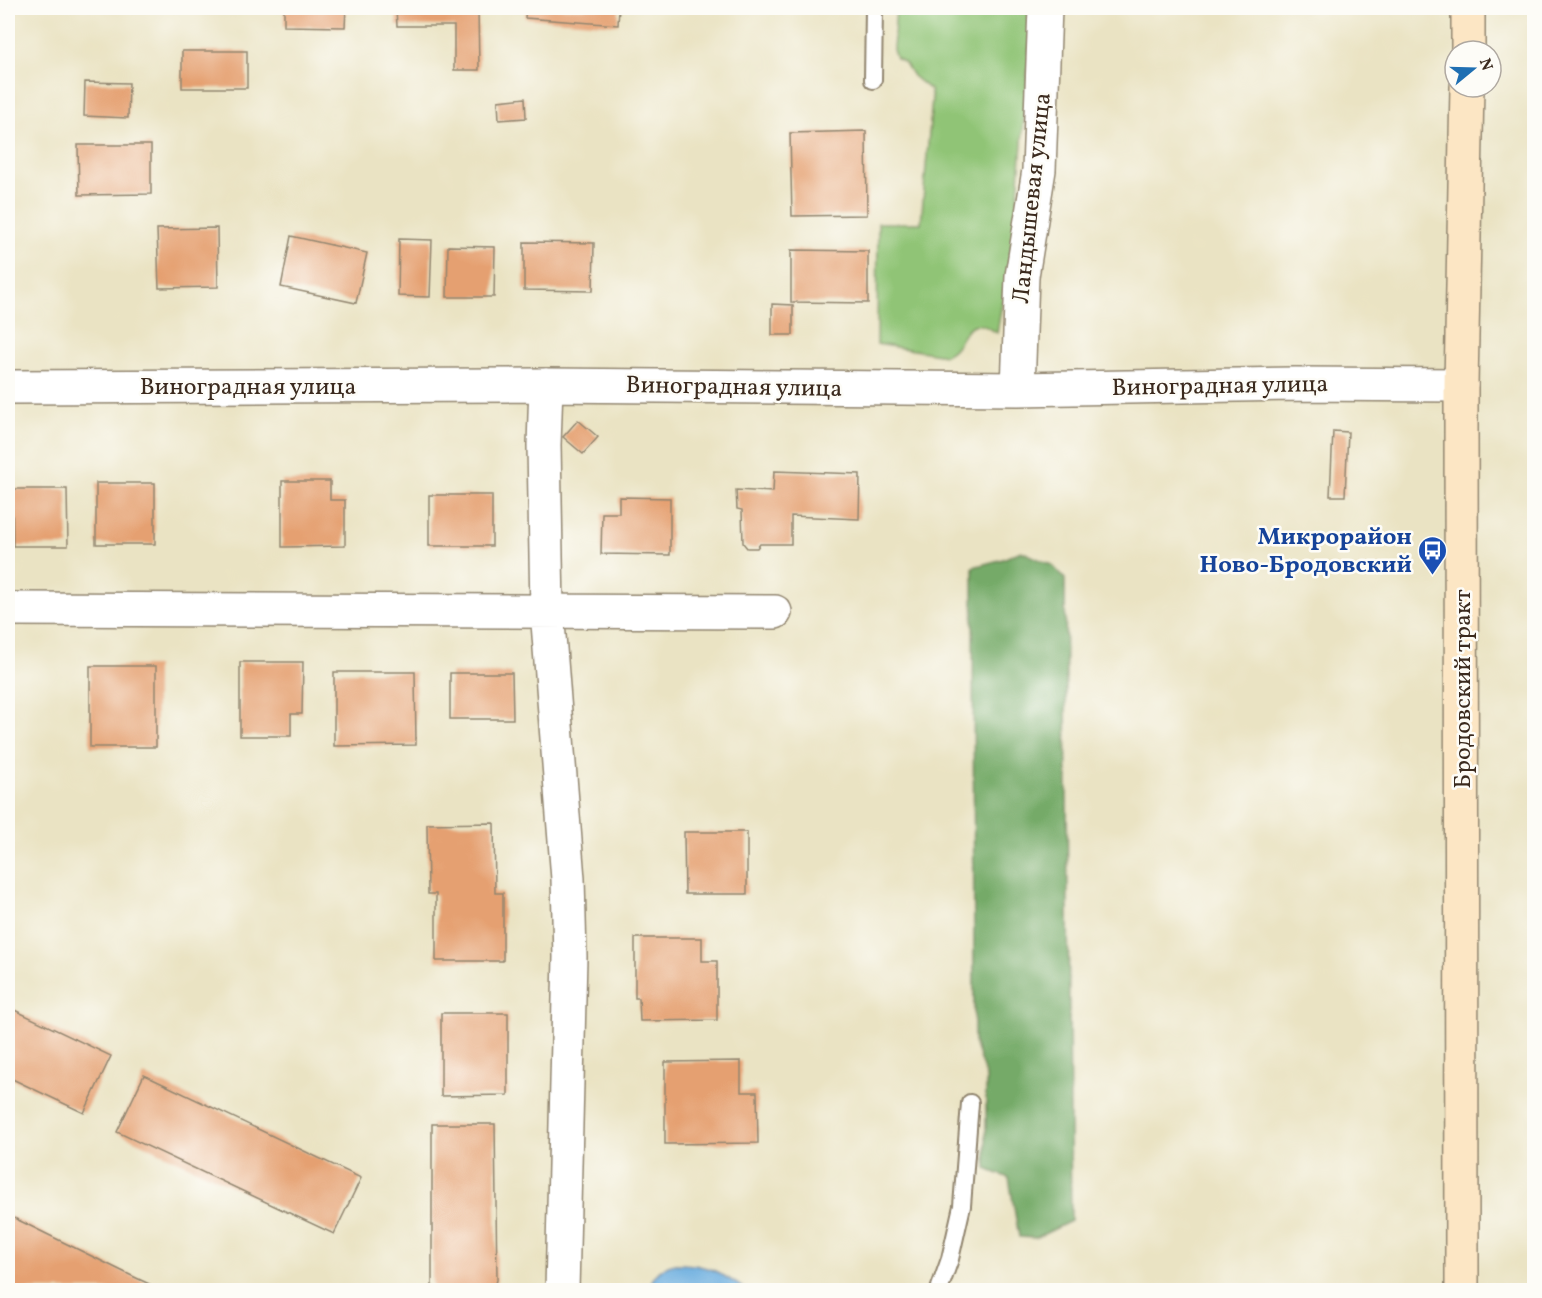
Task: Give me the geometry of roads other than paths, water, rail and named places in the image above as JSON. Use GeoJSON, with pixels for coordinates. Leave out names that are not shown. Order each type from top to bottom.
{"type":"FeatureCollection","features":[{"type":"Feature","properties":{"kind":"main road"},"geometry":{"type":"LineString","coordinates":[[1468,8],[1468,39]]}},
{"type":"Feature","properties":{"kind":"main road","name":"Бродовский тракт"},"geometry":{"type":"LineString","coordinates":[[1462,1290],[1461,385],[1467,99]]}},
{"type":"Feature","properties":{"kind":"street","name":"Ландышевая улица"},"geometry":{"type":"LineString","coordinates":[[1018,389],[1022,276],[1039,170],[1045,8]]}},
{"type":"Feature","properties":{"kind":"street","name":"Виноградная улица"},"geometry":{"type":"LineString","coordinates":[[8,387],[546,385],[1018,389],[1295,384],[1461,385]]}},
{"type":"Feature","properties":{"kind":"street"},"geometry":{"type":"LineString","coordinates":[[546,385],[544,445],[547,610],[568,879],[570,935],[562,1290]]}},
{"type":"Feature","properties":{"kind":"street"},"geometry":{"type":"LineString","coordinates":[[8,609],[775,612]]}},
{"type":"Feature","properties":{"kind":"lane"},"geometry":{"type":"LineString","coordinates":[[873,80],[874,8]]}},
{"type":"Feature","properties":{"kind":"lane"},"geometry":{"type":"LineString","coordinates":[[939,1290],[950,1259],[962,1206],[970,1103]]}},
{"type":"Feature","properties":{"kind":"water"},"geometry":{"type":"Polygon","coordinates":[[[675,1264],[705,1267],[746,1290],[649,1290],[652,1280],[658,1273],[665,1267],[675,1264]]]}},
{"type":"Feature","properties":{"kind":"place","name":"Микрорайон Ново-Бродовский"},"geometry":{"type":"Point","coordinates":[1433,576]}}]}
